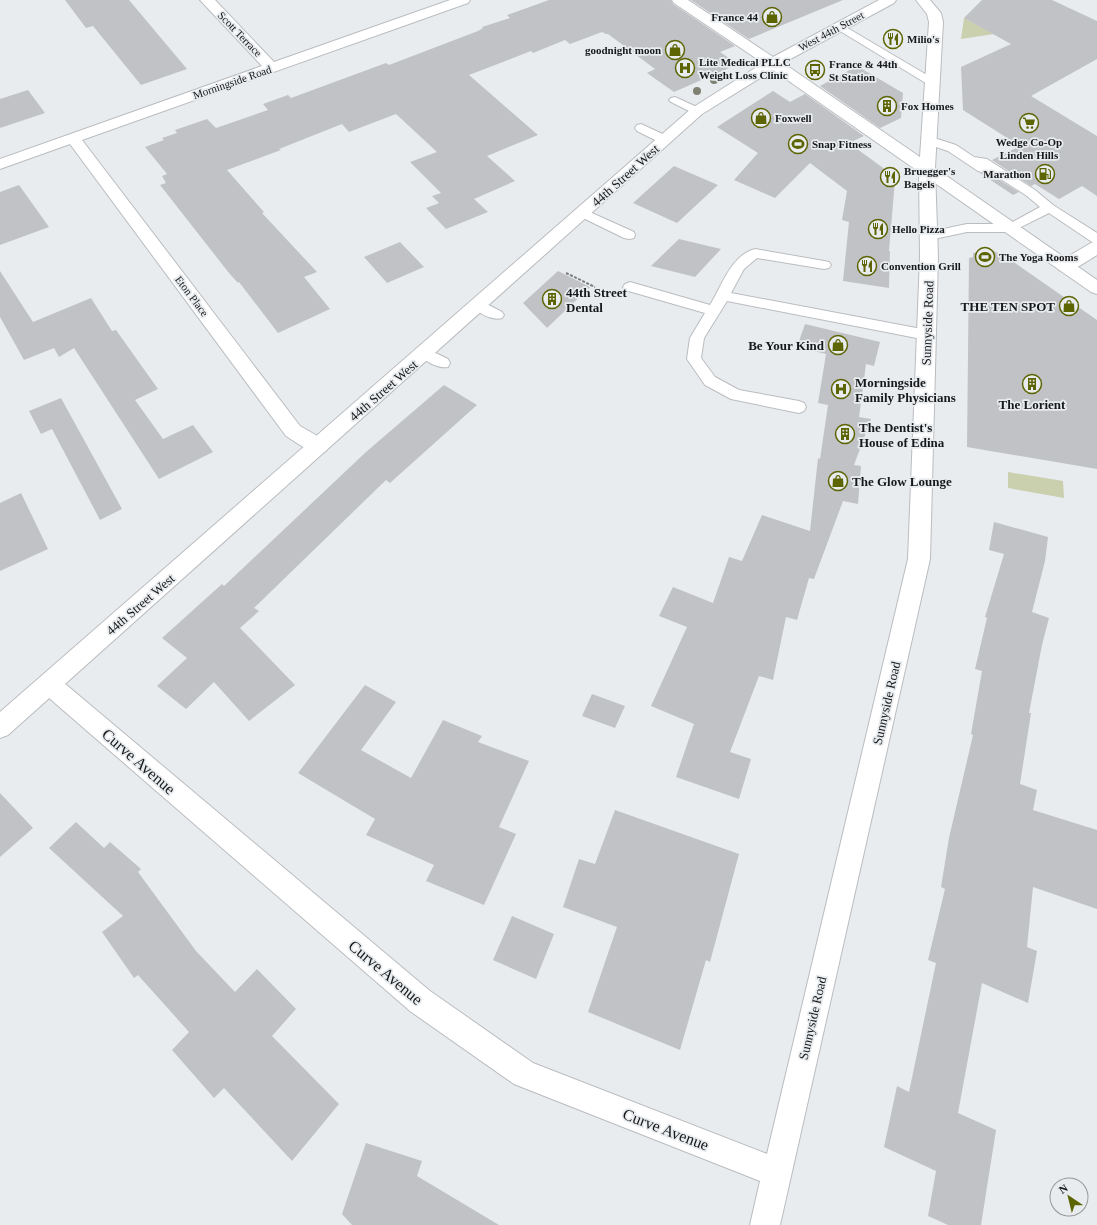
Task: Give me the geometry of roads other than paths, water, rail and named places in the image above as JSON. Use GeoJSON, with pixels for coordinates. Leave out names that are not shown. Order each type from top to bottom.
{"type":"FeatureCollection","features":[{"type":"Feature","properties":{"kind":"street","name":"Scott Terrace"},"geometry":{"type":"LineString","coordinates":[[207,0],[272,68]]}},
{"type":"Feature","properties":{"kind":"street","name":"Morningside Road"},"geometry":{"type":"LineString","coordinates":[[0,164],[464,0]]}},
{"type":"Feature","properties":{"kind":"street"},"geometry":{"type":"LineString","coordinates":[[679,0],[773,63],[1097,288]]}},
{"type":"Feature","properties":{"kind":"street","name":"West 44th Street"},"geometry":{"type":"LineString","coordinates":[[773,63],[889,0]]}},
{"type":"Feature","properties":{"kind":"street","name":"Sunnyside Road"},"geometry":{"type":"LineString","coordinates":[[765,1225],[776,1172],[919,559],[927,335],[929,236],[927,170],[936,22],[934,14],[923,0]]}},
{"type":"Feature","properties":{"kind":"street","name":"44th Street West"},"geometry":{"type":"LineString","coordinates":[[0,727],[697,111],[773,63]]}},
{"type":"Feature","properties":{"kind":"street","name":"Eton Place"},"geometry":{"type":"LineString","coordinates":[[73,138],[293,431],[319,446]]}},
{"type":"Feature","properties":{"kind":"street"},"geometry":{"type":"LineString","coordinates":[[1065,266],[1097,247]]}},
{"type":"Feature","properties":{"kind":"street","name":"Curve Avenue"},"geometry":{"type":"LineString","coordinates":[[49,684],[420,1001],[524,1074],[776,1172]]}},
{"type":"Feature","properties":{"kind":"lane"},"geometry":{"type":"LineString","coordinates":[[839,26],[933,83]]}},
{"type":"Feature","properties":{"kind":"lane"},"geometry":{"type":"LineString","coordinates":[[675,100],[697,111]]}},
{"type":"Feature","properties":{"kind":"lane"},"geometry":{"type":"LineString","coordinates":[[641,128],[665,140]]}},
{"type":"Feature","properties":{"kind":"lane"},"geometry":{"type":"LineString","coordinates":[[928,140],[952,148],[1025,196],[1049,208],[1097,240]]}},
{"type":"Feature","properties":{"kind":"lane"},"geometry":{"type":"LineString","coordinates":[[929,236],[966,228],[1011,228],[1049,208]]}},
{"type":"Feature","properties":{"kind":"lane"},"geometry":{"type":"LineString","coordinates":[[583,213],[629,235]]}},
{"type":"Feature","properties":{"kind":"lane"},"geometry":{"type":"LineString","coordinates":[[799,407],[736,395],[710,381],[694,359],[697,338],[723,296],[740,264],[748,256],[755,253],[824,265]]}},
{"type":"Feature","properties":{"kind":"lane"},"geometry":{"type":"LineString","coordinates":[[630,287],[714,311]]}},
{"type":"Feature","properties":{"kind":"lane"},"geometry":{"type":"LineString","coordinates":[[723,296],[927,335]]}},
{"type":"Feature","properties":{"kind":"lane"},"geometry":{"type":"LineString","coordinates":[[479,305],[497,315]]}},
{"type":"Feature","properties":{"kind":"lane"},"geometry":{"type":"LineString","coordinates":[[424,353],[444,363]]}},
{"type":"Feature","properties":{"kind":"place","name":"France 44"},"geometry":{"type":"Point","coordinates":[772,17]}},
{"type":"Feature","properties":{"kind":"place","name":"Milio's"},"geometry":{"type":"Point","coordinates":[893,39]}},
{"type":"Feature","properties":{"kind":"place","name":"goodnight moon"},"geometry":{"type":"Point","coordinates":[675,50]}},
{"type":"Feature","properties":{"kind":"place","name":"Lite Medical PLLC Weight Loss Clinic"},"geometry":{"type":"Point","coordinates":[685,68]}},
{"type":"Feature","properties":{"kind":"place","name":"France & 44th St Station"},"geometry":{"type":"Point","coordinates":[815,70]}},
{"type":"Feature","properties":{"kind":"place","name":"Fox Homes"},"geometry":{"type":"Point","coordinates":[887,106]}},
{"type":"Feature","properties":{"kind":"place","name":"Foxwell"},"geometry":{"type":"Point","coordinates":[761,118]}},
{"type":"Feature","properties":{"kind":"place","name":"Wedge Co-Op Linden Hills"},"geometry":{"type":"Point","coordinates":[1029,123]}},
{"type":"Feature","properties":{"kind":"place","name":"Snap Fitness"},"geometry":{"type":"Point","coordinates":[798,144]}},
{"type":"Feature","properties":{"kind":"place","name":"Marathon"},"geometry":{"type":"Point","coordinates":[1045,174]}},
{"type":"Feature","properties":{"kind":"place","name":"Bruegger's Bagels"},"geometry":{"type":"Point","coordinates":[890,177]}},
{"type":"Feature","properties":{"kind":"place","name":"Hello Pizza"},"geometry":{"type":"Point","coordinates":[878,229]}},
{"type":"Feature","properties":{"kind":"place","name":"The Yoga Rooms"},"geometry":{"type":"Point","coordinates":[985,257]}},
{"type":"Feature","properties":{"kind":"place","name":"Convention Grill"},"geometry":{"type":"Point","coordinates":[867,266]}},
{"type":"Feature","properties":{"kind":"place","name":"44th Street Dental"},"geometry":{"type":"Point","coordinates":[552,299]}},
{"type":"Feature","properties":{"kind":"place","name":"THE TEN SPOT"},"geometry":{"type":"Point","coordinates":[1069,306]}},
{"type":"Feature","properties":{"kind":"place","name":"Be Your Kind"},"geometry":{"type":"Point","coordinates":[838,345]}},
{"type":"Feature","properties":{"kind":"place","name":"The Lorient"},"geometry":{"type":"Point","coordinates":[1032,384]}},
{"type":"Feature","properties":{"kind":"place","name":"Morningside Family Physicians"},"geometry":{"type":"Point","coordinates":[841,389]}},
{"type":"Feature","properties":{"kind":"place","name":"The Dentist's House of Edina"},"geometry":{"type":"Point","coordinates":[845,434]}},
{"type":"Feature","properties":{"kind":"place","name":"The Glow Lounge"},"geometry":{"type":"Point","coordinates":[838,481]}}]}
